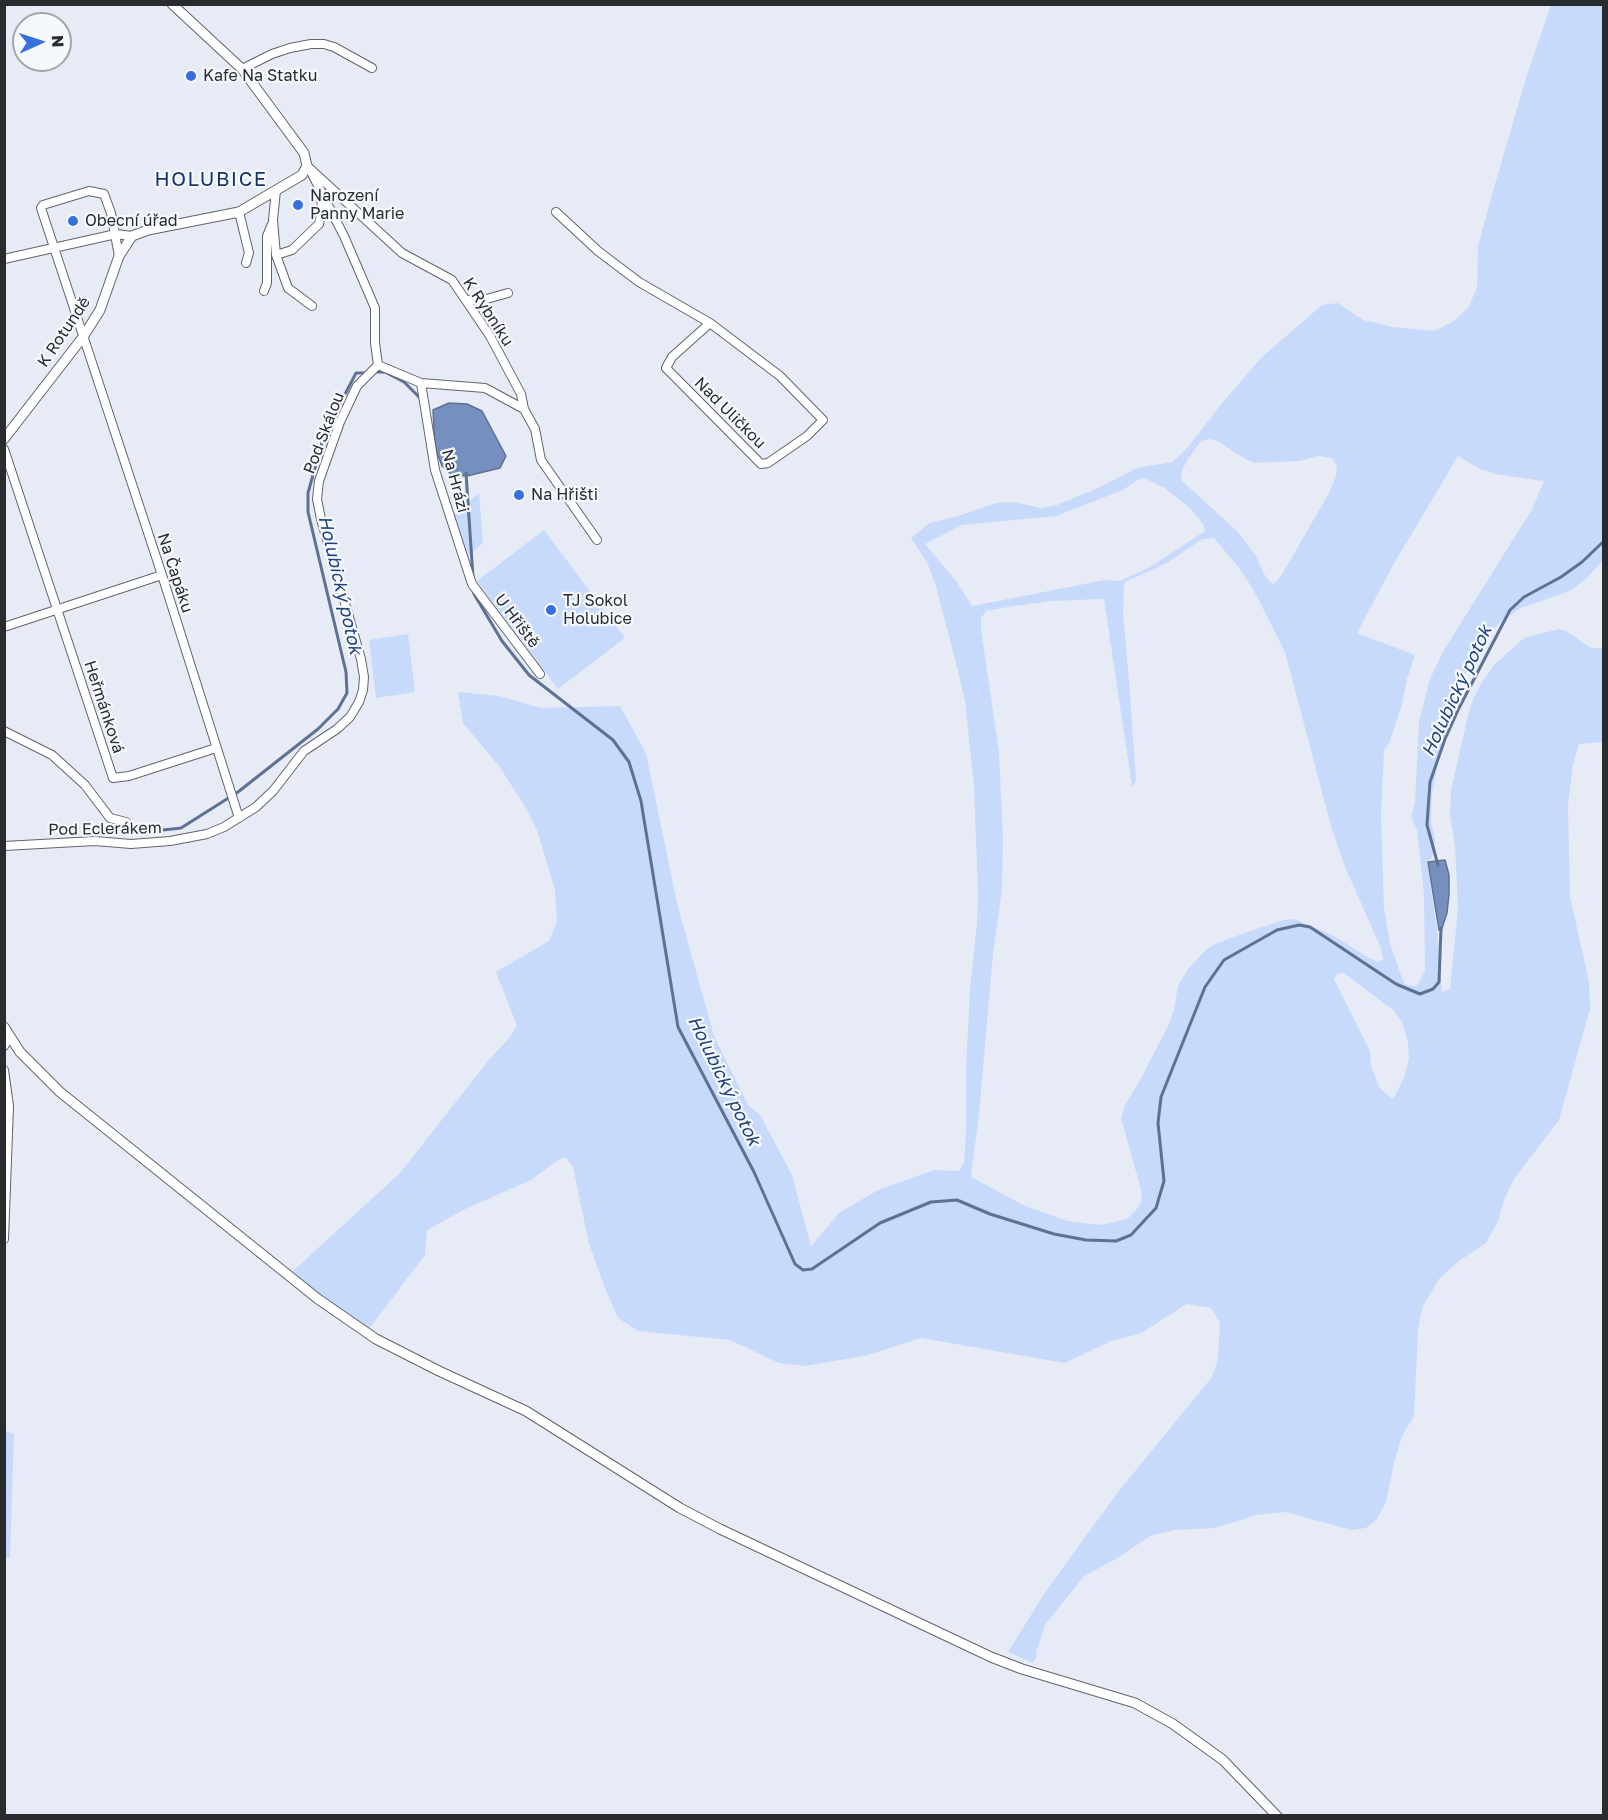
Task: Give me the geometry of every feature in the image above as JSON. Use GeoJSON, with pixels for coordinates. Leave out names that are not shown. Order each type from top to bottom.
{"type":"FeatureCollection","features":[{"type":"Feature","properties":{"kind":"street"},"geometry":{"type":"LineString","coordinates":[[172,4],[242,69],[304,153],[307,166],[344,236],[375,308],[375,343],[378,365],[421,383],[485,388],[524,409]]}},
{"type":"Feature","properties":{"kind":"street"},"geometry":{"type":"LineString","coordinates":[[242,69],[272,54],[311,44],[334,47],[372,68]]}},
{"type":"Feature","properties":{"kind":"street"},"geometry":{"type":"LineString","coordinates":[[4,260],[116,234],[132,236],[148,230],[239,212],[302,175],[307,166]]}},
{"type":"Feature","properties":{"kind":"street","name":"K Rybníku"},"geometry":{"type":"LineString","coordinates":[[307,166],[402,253],[452,280],[490,336],[521,394],[524,409],[535,429],[541,460],[597,540]]}},
{"type":"Feature","properties":{"kind":"street"},"geometry":{"type":"LineString","coordinates":[[276,255],[292,250],[319,224],[322,209],[321,189]]}},
{"type":"Feature","properties":{"kind":"street"},"geometry":{"type":"LineString","coordinates":[[276,190],[273,220],[276,255],[288,288],[312,306]]}},
{"type":"Feature","properties":{"kind":"street","name":"Na Čapáku"},"geometry":{"type":"LineString","coordinates":[[116,234],[104,194],[89,191],[43,205],[41,208],[239,818]]}},
{"type":"Feature","properties":{"kind":"street"},"geometry":{"type":"LineString","coordinates":[[239,212],[249,253],[246,263]]}},
{"type":"Feature","properties":{"kind":"street","name":"Nad Uličkou"},"geometry":{"type":"LineString","coordinates":[[556,212],[598,251],[639,282],[710,323],[780,376],[823,420],[807,436],[768,463],[761,464],[666,368],[672,357],[710,323]]}},
{"type":"Feature","properties":{"kind":"street"},"geometry":{"type":"LineString","coordinates":[[264,291],[267,284],[267,236],[273,220]]}},
{"type":"Feature","properties":{"kind":"street"},"geometry":{"type":"LineString","coordinates":[[116,234],[119,256]]}},
{"type":"Feature","properties":{"kind":"street","name":"K Rotundě"},"geometry":{"type":"LineString","coordinates":[[4,439],[83,337],[100,310],[119,256],[132,236]]}},
{"type":"Feature","properties":{"kind":"street"},"geometry":{"type":"LineString","coordinates":[[466,300],[483,300],[508,293]]}},
{"type":"Feature","properties":{"kind":"street","name":"Pod Skálou"},"geometry":{"type":"LineString","coordinates":[[361,659],[317,499],[324,462],[340,422],[357,386],[378,365]]}},
{"type":"Feature","properties":{"kind":"street","name":"Na Hrázi"},"geometry":{"type":"LineString","coordinates":[[421,383],[435,470],[472,584]]}},
{"type":"Feature","properties":{"kind":"street","name":"Heřmánková"},"geometry":{"type":"LineString","coordinates":[[4,449],[113,778],[129,776],[216,748]]}},
{"type":"Feature","properties":{"kind":"street"},"geometry":{"type":"LineString","coordinates":[[4,627],[162,575]]}},
{"type":"Feature","properties":{"kind":"street","name":"U Hřiště"},"geometry":{"type":"LineString","coordinates":[[472,584],[540,675]]}},
{"type":"Feature","properties":{"kind":"street","name":"Pod Eclerákem"},"geometry":{"type":"LineString","coordinates":[[4,846],[95,841],[131,844],[170,841],[207,834],[224,827],[256,807],[273,791],[304,751],[337,729],[350,717],[363,690],[364,677],[361,659]]}},
{"type":"Feature","properties":{"kind":"street"},"geometry":{"type":"LineString","coordinates":[[4,731],[52,755],[85,785],[110,818],[126,822]]}},
{"type":"Feature","properties":{"kind":"street"},"geometry":{"type":"LineString","coordinates":[[4,1028],[20,1052],[60,1092],[318,1299],[376,1339],[439,1371],[526,1410],[680,1508],[720,1529],[991,1657],[1022,1670],[1134,1703],[1173,1724],[1223,1760],[1277,1815]]}},
{"type":"Feature","properties":{"kind":"street"},"geometry":{"type":"LineString","coordinates":[[4,1046],[10,1037]]}},
{"type":"Feature","properties":{"kind":"street"},"geometry":{"type":"LineString","coordinates":[[4,1070],[9,1106],[4,1239]]}},
{"type":"Feature","properties":{"kind":"shaded area"},"geometry":{"type":"Polygon","coordinates":[[[1551,5],[1603,5],[1603,560],[1586,579],[1570,591],[1521,608],[1501,621],[1477,649],[1455,696],[1439,758],[1432,794],[1431,821],[1435,840],[1432,858],[1427,861],[1437,930],[1442,992],[1450,989],[1458,908],[1455,846],[1450,814],[1451,790],[1474,697],[1494,665],[1524,638],[1559,629],[1566,631],[1591,648],[1603,648],[1603,742],[1579,744],[1573,765],[1568,805],[1570,897],[1589,981],[1590,1009],[1559,1120],[1514,1179],[1504,1200],[1498,1221],[1486,1243],[1459,1261],[1439,1279],[1422,1308],[1418,1330],[1414,1416],[1402,1436],[1386,1502],[1377,1519],[1366,1528],[1351,1530],[1286,1512],[1256,1515],[1215,1528],[1175,1530],[1150,1536],[1116,1559],[1084,1576],[1045,1625],[1033,1663],[1008,1652],[1046,1591],[1118,1492],[1212,1377],[1218,1359],[1220,1322],[1211,1308],[1187,1304],[1141,1333],[1111,1341],[1065,1363],[921,1338],[868,1355],[806,1366],[779,1363],[730,1340],[638,1331],[618,1318],[606,1291],[589,1244],[573,1167],[565,1157],[531,1180],[465,1209],[427,1230],[425,1255],[368,1330],[315,1292],[292,1272],[400,1173],[488,1061],[510,1037],[517,1026],[496,972],[549,941],[557,921],[555,890],[538,833],[526,808],[499,766],[463,723],[458,692],[499,696],[541,708],[620,706],[646,753],[677,903],[714,1036],[748,1105],[760,1115],[792,1175],[811,1246],[839,1213],[878,1190],[934,1170],[959,1171],[964,1163],[970,990],[977,923],[974,786],[965,701],[957,667],[935,583],[927,562],[911,538],[929,523],[996,503],[1013,502],[1041,508],[1057,505],[1137,468],[1173,462],[1261,358],[1322,305],[1338,303],[1363,320],[1393,327],[1434,331],[1454,321],[1468,308],[1477,288],[1478,246],[1527,75],[1551,5]],[[1209,439],[1201,441],[1182,470],[1181,480],[1238,532],[1256,556],[1264,574],[1272,584],[1275,583],[1329,493],[1336,476],[1337,466],[1332,458],[1319,456],[1299,461],[1254,463],[1217,441],[1209,439]],[[1458,456],[1392,567],[1357,633],[1415,655],[1390,741],[1384,750],[1381,814],[1384,908],[1390,944],[1405,984],[1417,986],[1425,971],[1424,894],[1417,830],[1411,817],[1415,802],[1419,722],[1430,679],[1444,650],[1531,511],[1544,481],[1495,474],[1480,469],[1458,456]],[[1144,478],[1123,490],[1056,516],[962,525],[925,544],[957,582],[972,606],[1105,580],[1120,581],[1150,567],[1205,531],[1203,524],[1189,507],[1163,487],[1144,478]],[[1214,538],[1202,539],[1169,562],[1125,582],[1124,585],[1123,614],[1136,780],[1132,786],[1104,599],[1051,601],[1008,607],[986,611],[981,618],[999,752],[1003,839],[1002,890],[993,954],[971,1177],[1023,1205],[1067,1221],[1100,1225],[1115,1222],[1128,1218],[1141,1202],[1142,1193],[1121,1118],[1125,1105],[1168,1026],[1174,1010],[1178,986],[1188,969],[1206,950],[1215,944],[1247,932],[1284,920],[1295,919],[1332,935],[1371,959],[1378,962],[1383,960],[1381,948],[1345,867],[1331,826],[1285,652],[1253,589],[1214,538]],[[1344,973],[1337,974],[1334,979],[1370,1051],[1371,1066],[1379,1087],[1392,1099],[1405,1075],[1409,1059],[1408,1042],[1402,1022],[1393,1010],[1344,973]]]}},
{"type":"Feature","properties":{"kind":"shaded area"},"geometry":{"type":"Polygon","coordinates":[[[449,403],[467,404],[482,411],[506,456],[500,468],[467,476],[452,475],[442,466],[435,447],[433,410],[449,403]]]}},
{"type":"Feature","properties":{"kind":"shaded area"},"geometry":{"type":"Polygon","coordinates":[[[479,493],[483,543],[467,557],[452,516],[479,493]]]}},
{"type":"Feature","properties":{"kind":"shaded area","name":"TJ Sokol Holubice"},"geometry":{"type":"Polygon","coordinates":[[[544,530],[625,638],[558,689],[477,581],[544,530]]]}},
{"type":"Feature","properties":{"kind":"shaded area"},"geometry":{"type":"Polygon","coordinates":[[[408,634],[415,692],[376,698],[369,640],[408,634]]]}},
{"type":"Feature","properties":{"kind":"shaded area"},"geometry":{"type":"Polygon","coordinates":[[[1445,860],[1449,875],[1449,894],[1447,913],[1441,931],[1428,862],[1445,860]]]}},
{"type":"Feature","properties":{"kind":"shaded area"},"geometry":{"type":"Polygon","coordinates":[[[5,1431],[14,1434],[10,1558],[5,1558],[5,1431]]]}},
{"type":"Feature","properties":{"kind":"waterway","name":"Holubický potok"},"geometry":{"type":"LineString","coordinates":[[374,372],[385,372],[404,382],[421,399]]}},
{"type":"Feature","properties":{"kind":"waterway","name":"Holubický potok"},"geometry":{"type":"LineString","coordinates":[[118,823],[127,829],[154,831],[181,828],[238,792],[318,729],[338,709],[347,693],[346,672],[308,512],[308,493],[324,435],[356,373],[367,373]]}},
{"type":"Feature","properties":{"kind":"waterway","name":"Holubický potok"},"geometry":{"type":"LineString","coordinates":[[466,473],[473,577]]}},
{"type":"Feature","properties":{"kind":"waterway","name":"Holubický potok"},"geometry":{"type":"LineString","coordinates":[[1438,865],[1427,825],[1430,782],[1459,708],[1510,610],[1524,597],[1561,577],[1582,562],[1604,541]]}},
{"type":"Feature","properties":{"kind":"waterway","name":"Holubický potok"},"geometry":{"type":"LineString","coordinates":[[473,590],[502,641],[529,675],[613,740],[629,762],[641,801],[678,1027],[754,1172],[795,1264],[803,1270],[812,1269],[880,1223],[931,1202],[957,1200],[990,1214],[1054,1234],[1086,1240],[1116,1241],[1131,1235],[1156,1208],[1164,1181],[1158,1123],[1161,1097],[1205,987],[1224,960],[1277,930],[1299,925],[1310,927],[1396,984],[1420,994],[1433,989],[1439,982],[1441,928]]}},
{"type":"Feature","properties":{"kind":"place","name":"Kafe Na Statku"},"geometry":{"type":"Point","coordinates":[191,76]}},
{"type":"Feature","properties":{"kind":"place","name":"Narození Panny Marie"},"geometry":{"type":"Point","coordinates":[298,205]}},
{"type":"Feature","properties":{"kind":"place","name":"Obecní úřad"},"geometry":{"type":"Point","coordinates":[73,221]}},
{"type":"Feature","properties":{"kind":"place","name":"Na Hřišti"},"geometry":{"type":"Point","coordinates":[519,495]}},
{"type":"Feature","properties":{"kind":"place","name":"TJ Sokol Holubice"},"geometry":{"type":"Point","coordinates":[551,610]}},
{"type":"Feature","properties":{"kind":"district","name":"HOLUBICE"},"geometry":{"type":"Point","coordinates":[211,180]}}]}
